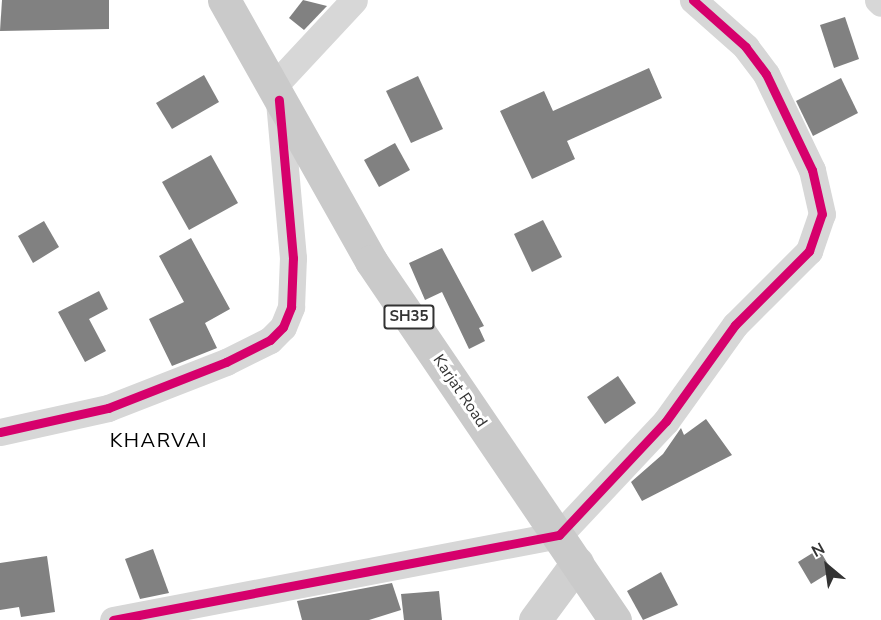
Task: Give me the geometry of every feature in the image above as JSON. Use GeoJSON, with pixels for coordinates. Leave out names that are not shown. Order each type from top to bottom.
{"type":"FeatureCollection","features":[{"type":"Feature","properties":{"kind":"main road","name":"Karjat Road"},"geometry":{"type":"LineString","coordinates":[[224,0],[371,261],[615,620]]}},
{"type":"Feature","properties":{"kind":"street"},"geometry":{"type":"LineString","coordinates":[[0,432],[108,408],[225,362],[270,340],[284,327],[291,307],[293,258],[275,94],[354,0]]}},
{"type":"Feature","properties":{"kind":"street"},"geometry":{"type":"LineString","coordinates":[[113,620],[559,535],[666,421],[735,325],[819,236],[822,214],[812,170],[766,74],[746,47],[693,0]]}},
{"type":"Feature","properties":{"kind":"street"},"geometry":{"type":"LineString","coordinates":[[878,0],[881,3]]}},
{"type":"Feature","properties":{"kind":"street"},"geometry":{"type":"LineString","coordinates":[[535,620],[577,563]]}},
{"type":"Feature","properties":{"kind":"building"},"geometry":{"type":"Polygon","coordinates":[[[2,0],[109,0],[109,29],[0,31],[2,0]]]}},
{"type":"Feature","properties":{"kind":"building"},"geometry":{"type":"Polygon","coordinates":[[[303,0],[327,6],[304,30],[289,18],[303,0]]]}},
{"type":"Feature","properties":{"kind":"building"},"geometry":{"type":"Polygon","coordinates":[[[845,17],[859,59],[834,68],[820,25],[845,17]]]}},
{"type":"Feature","properties":{"kind":"building"},"geometry":{"type":"Polygon","coordinates":[[[649,68],[662,98],[567,141],[575,159],[532,179],[500,111],[544,91],[553,111],[649,68]]]}},
{"type":"Feature","properties":{"kind":"building"},"geometry":{"type":"Polygon","coordinates":[[[204,75],[219,102],[172,129],[156,103],[204,75]]]}},
{"type":"Feature","properties":{"kind":"building"},"geometry":{"type":"Polygon","coordinates":[[[418,76],[443,129],[411,143],[386,91],[418,76]]]}},
{"type":"Feature","properties":{"kind":"building"},"geometry":{"type":"Polygon","coordinates":[[[841,78],[858,113],[813,136],[796,101],[841,78]]]}},
{"type":"Feature","properties":{"kind":"building"},"geometry":{"type":"Polygon","coordinates":[[[395,143],[410,170],[379,187],[364,160],[395,143]]]}},
{"type":"Feature","properties":{"kind":"building"},"geometry":{"type":"Polygon","coordinates":[[[211,155],[238,203],[189,230],[162,182],[211,155]]]}},
{"type":"Feature","properties":{"kind":"building"},"geometry":{"type":"Polygon","coordinates":[[[543,220],[562,257],[532,272],[514,234],[543,220]]]}},
{"type":"Feature","properties":{"kind":"building"},"geometry":{"type":"Polygon","coordinates":[[[44,221],[59,247],[33,263],[18,236],[44,221]]]}},
{"type":"Feature","properties":{"kind":"building"},"geometry":{"type":"Polygon","coordinates":[[[191,238],[230,309],[205,323],[217,348],[172,366],[149,319],[184,302],[159,256],[191,238]]]}},
{"type":"Feature","properties":{"kind":"building"},"geometry":{"type":"Polygon","coordinates":[[[442,248],[484,326],[479,328],[485,341],[469,349],[442,292],[425,300],[409,263],[442,248]]]}},
{"type":"Feature","properties":{"kind":"building"},"geometry":{"type":"Polygon","coordinates":[[[99,291],[108,309],[89,319],[106,351],[85,362],[58,312],[99,291]]]}},
{"type":"Feature","properties":{"kind":"building"},"geometry":{"type":"Polygon","coordinates":[[[618,376],[636,403],[605,424],[587,397],[618,376]]]}},
{"type":"Feature","properties":{"kind":"building"},"geometry":{"type":"Polygon","coordinates":[[[706,419],[732,455],[642,501],[631,482],[663,454],[681,428],[684,435],[706,419]]]}},
{"type":"Feature","properties":{"kind":"building"},"geometry":{"type":"Polygon","coordinates":[[[153,549],[169,593],[140,599],[125,559],[153,549]]]}},
{"type":"Feature","properties":{"kind":"building"},"geometry":{"type":"Polygon","coordinates":[[[819,549],[832,571],[811,584],[798,562],[819,549]]]}},
{"type":"Feature","properties":{"kind":"building"},"geometry":{"type":"Polygon","coordinates":[[[47,556],[55,612],[21,617],[19,607],[0,610],[0,563],[47,556]]]}},
{"type":"Feature","properties":{"kind":"building"},"geometry":{"type":"Polygon","coordinates":[[[661,572],[678,605],[643,620],[627,591],[661,572]]]}},
{"type":"Feature","properties":{"kind":"building"},"geometry":{"type":"Polygon","coordinates":[[[392,583],[401,610],[369,620],[302,620],[297,601],[392,583]]]}},
{"type":"Feature","properties":{"kind":"building"},"geometry":{"type":"Polygon","coordinates":[[[439,591],[442,620],[404,620],[401,594],[439,591]]]}},
{"type":"Feature","properties":{"kind":"cycle path"},"geometry":{"type":"LineString","coordinates":[[113,620],[559,535],[666,421],[735,325],[809,251],[822,214],[812,170],[766,74],[746,47],[693,0]]}},
{"type":"Feature","properties":{"kind":"cycle path"},"geometry":{"type":"LineString","coordinates":[[0,432],[108,408],[226,362],[270,340],[283,327],[291,307],[293,258],[279,100]]}},
{"type":"Feature","properties":{"kind":"district","name":"KHARVAI"},"geometry":{"type":"Point","coordinates":[159,440]}}]}
